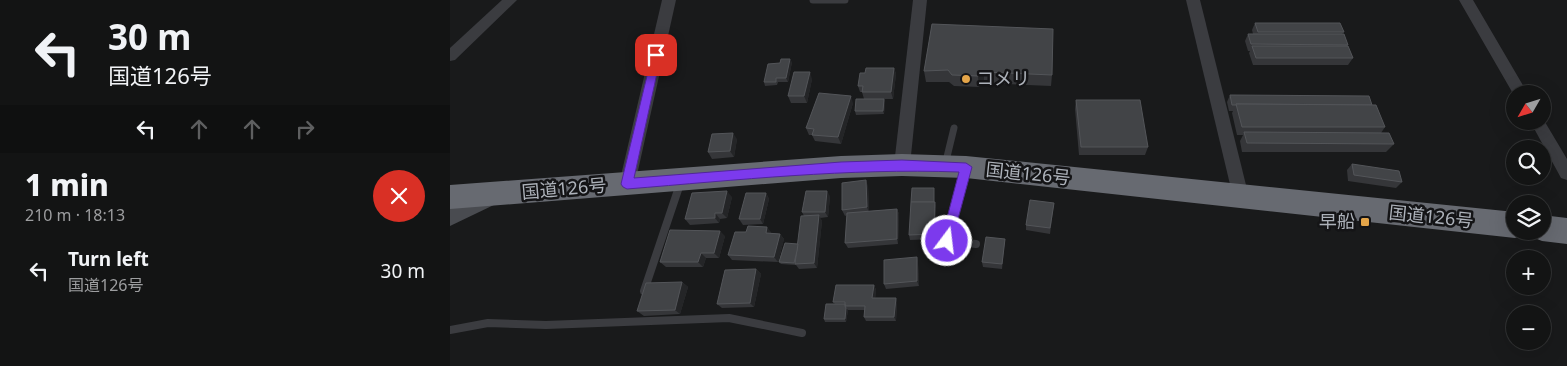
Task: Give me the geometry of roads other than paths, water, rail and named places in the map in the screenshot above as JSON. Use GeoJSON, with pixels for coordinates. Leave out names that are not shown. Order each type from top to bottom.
{"type":"FeatureCollection","features":[{"type":"Feature","properties":{"kind":"highway","name":"国道126号"},"geometry":{"type":"LineString","coordinates":[[450,197],[841,167],[902,165],[955,167],[1506,224]]}},
{"type":"Feature","properties":{"kind":"highway"},"geometry":{"type":"LineString","coordinates":[[1551,229],[1567,231]]}},
{"type":"Feature","properties":{"kind":"main road"},"geometry":{"type":"LineString","coordinates":[[450,216],[492,195]]}},
{"type":"Feature","properties":{"kind":"street"},"geometry":{"type":"LineString","coordinates":[[450,56],[510,0]]}},
{"type":"Feature","properties":{"kind":"street"},"geometry":{"type":"LineString","coordinates":[[627,184],[669,0]]}},
{"type":"Feature","properties":{"kind":"street"},"geometry":{"type":"LineString","coordinates":[[902,165],[920,0]]}},
{"type":"Feature","properties":{"kind":"street"},"geometry":{"type":"LineString","coordinates":[[1193,0],[1242,197]]}},
{"type":"Feature","properties":{"kind":"street"},"geometry":{"type":"LineString","coordinates":[[1466,0],[1515,85]]}},
{"type":"Feature","properties":{"kind":"street"},"geometry":{"type":"LineString","coordinates":[[1542,130],[1567,173]]}},
{"type":"Feature","properties":{"kind":"lane"},"geometry":{"type":"LineString","coordinates":[[813,0],[846,0]]}},
{"type":"Feature","properties":{"kind":"lane"},"geometry":{"type":"LineString","coordinates":[[954,128],[955,167],[943,240],[976,244]]}},
{"type":"Feature","properties":{"kind":"lane"},"geometry":{"type":"LineString","coordinates":[[640,303],[681,180]]}},
{"type":"Feature","properties":{"kind":"lane"},"geometry":{"type":"LineString","coordinates":[[634,322],[637,312]]}},
{"type":"Feature","properties":{"kind":"lane"},"geometry":{"type":"LineString","coordinates":[[450,330],[488,322],[546,325],[729,318],[802,333]]}},
{"type":"Feature","properties":{"kind":"place","name":"コメリ"},"geometry":{"type":"Point","coordinates":[966,79]}},
{"type":"Feature","properties":{"kind":"place","name":"早船"},"geometry":{"type":"Point","coordinates":[1365,222]}}]}
